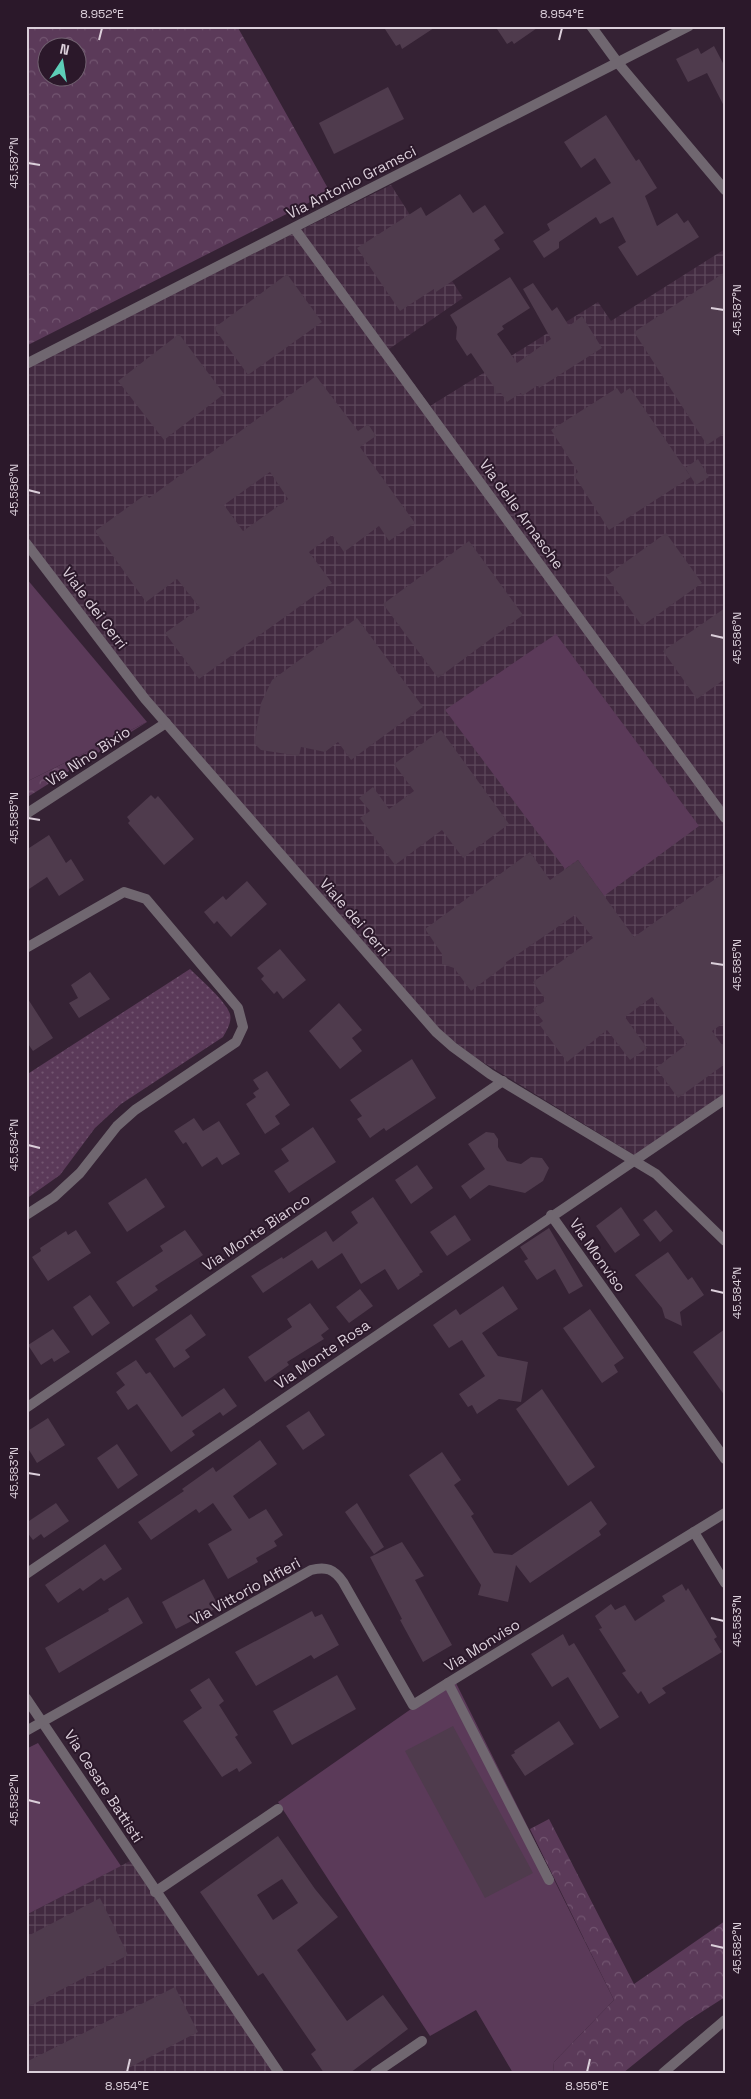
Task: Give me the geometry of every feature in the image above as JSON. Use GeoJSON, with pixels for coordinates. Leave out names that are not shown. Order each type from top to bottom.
{"type":"FeatureCollection","features":[{"type":"Feature","properties":{"kind":"street"},"geometry":{"type":"LineString","coordinates":[[591,26],[618,63],[725,190]]}},
{"type":"Feature","properties":{"kind":"street","name":"Via Antonio Gramsci"},"geometry":{"type":"LineString","coordinates":[[26,364],[689,26]]}},
{"type":"Feature","properties":{"kind":"street","name":"Via delle Arnasche"},"geometry":{"type":"LineString","coordinates":[[294,228],[725,818]]}},
{"type":"Feature","properties":{"kind":"street","name":"Viale dei Cerri"},"geometry":{"type":"LineString","coordinates":[[26,544],[145,700],[425,1021],[453,1047],[503,1081],[636,1160],[656,1174],[725,1241]]}},
{"type":"Feature","properties":{"kind":"street","name":"Via Nino Bixio"},"geometry":{"type":"LineString","coordinates":[[26,814],[166,722]]}},
{"type":"Feature","properties":{"kind":"street"},"geometry":{"type":"LineString","coordinates":[[26,948],[124,892],[146,898],[238,1008],[243,1027],[236,1042],[135,1110],[117,1126],[80,1173],[54,1197],[26,1215]]}},
{"type":"Feature","properties":{"kind":"street","name":"Via Monte Bianco"},"geometry":{"type":"LineString","coordinates":[[26,1408],[503,1081]]}},
{"type":"Feature","properties":{"kind":"street","name":"Via Monte Rosa"},"geometry":{"type":"LineString","coordinates":[[26,1574],[551,1215],[725,1099]]}},
{"type":"Feature","properties":{"kind":"street","name":"Via Monviso"},"geometry":{"type":"LineString","coordinates":[[551,1215],[725,1459]]}},
{"type":"Feature","properties":{"kind":"street","name":"Via Monviso"},"geometry":{"type":"LineString","coordinates":[[549,1880],[448,1683],[725,1514]]}},
{"type":"Feature","properties":{"kind":"street"},"geometry":{"type":"LineString","coordinates":[[694,1532],[725,1583]]}},
{"type":"Feature","properties":{"kind":"street","name":"Via Vittorio Alfieri"},"geometry":{"type":"LineString","coordinates":[[26,1731],[311,1570],[321,1568],[329,1569],[336,1573],[343,1582],[413,1706],[448,1683]]}},
{"type":"Feature","properties":{"kind":"street","name":"Via Cesare Battisti"},"geometry":{"type":"LineString","coordinates":[[26,1698],[44,1722],[155,1892],[279,2073]]}},
{"type":"Feature","properties":{"kind":"street"},"geometry":{"type":"LineString","coordinates":[[155,1892],[278,1809]]}},
{"type":"Feature","properties":{"kind":"street"},"geometry":{"type":"LineString","coordinates":[[663,2073],[725,2020]]}},
{"type":"Feature","properties":{"kind":"street"},"geometry":{"type":"LineString","coordinates":[[375,2073],[422,2041]]}},
{"type":"Feature","properties":{"kind":"shaded area"},"geometry":{"type":"Polygon","coordinates":[[[391,185],[463,298],[389,349],[430,406],[598,302],[611,321],[725,249],[725,1095],[636,1156],[476,1058],[443,1033],[149,698],[26,539],[26,367],[391,185]]]}},
{"type":"Feature","properties":{"kind":"shaded area"},"geometry":{"type":"Polygon","coordinates":[[[130,1861],[274,2073],[26,2073],[26,1915],[130,1861]]]}},
{"type":"Feature","properties":{"kind":"green space"},"geometry":{"type":"Polygon","coordinates":[[[26,26],[237,26],[330,192],[26,346],[26,26]]]}},
{"type":"Feature","properties":{"kind":"green space"},"geometry":{"type":"Polygon","coordinates":[[[26,578],[147,722],[26,782],[26,578]]]}},
{"type":"Feature","properties":{"kind":"green space"},"geometry":{"type":"Polygon","coordinates":[[[556,634],[699,826],[604,896],[578,860],[565,869],[445,710],[556,634]]]}},
{"type":"Feature","properties":{"kind":"green space"},"geometry":{"type":"Polygon","coordinates":[[[147,722],[26,798],[26,782],[147,722]]]}},
{"type":"Feature","properties":{"kind":"green space"},"geometry":{"type":"Polygon","coordinates":[[[190,969],[228,1009],[230,1014],[229,1026],[223,1037],[121,1104],[95,1128],[60,1175],[26,1199],[26,1075],[190,969]]]}},
{"type":"Feature","properties":{"kind":"green space"},"geometry":{"type":"Polygon","coordinates":[[[454,1679],[614,2000],[554,2062],[553,2073],[513,2073],[476,2010],[430,2036],[278,1802],[454,1679]]]}},
{"type":"Feature","properties":{"kind":"green space"},"geometry":{"type":"Polygon","coordinates":[[[38,1743],[121,1866],[26,1915],[26,1749],[38,1743]]]}},
{"type":"Feature","properties":{"kind":"green space"},"geometry":{"type":"Polygon","coordinates":[[[549,1819],[634,1984],[725,1921],[725,1997],[686,2022],[623,2073],[553,2073],[554,2062],[614,2000],[530,1829],[549,1819]]]}},
{"type":"Feature","properties":{"kind":"building"},"geometry":{"type":"Polygon","coordinates":[[[383,26],[437,26],[402,49],[400,44],[396,46],[383,26]]]}},
{"type":"Feature","properties":{"kind":"building"},"geometry":{"type":"Polygon","coordinates":[[[495,26],[540,26],[514,44],[512,41],[507,44],[495,26]]]}},
{"type":"Feature","properties":{"kind":"building"},"geometry":{"type":"Polygon","coordinates":[[[714,46],[725,67],[725,108],[707,73],[688,82],[676,59],[698,48],[701,54],[714,46]]]}},
{"type":"Feature","properties":{"kind":"building"},"geometry":{"type":"Polygon","coordinates":[[[388,87],[404,119],[334,154],[319,123],[388,87]]]}},
{"type":"Feature","properties":{"kind":"building"},"geometry":{"type":"Polygon","coordinates":[[[606,115],[636,161],[639,159],[657,188],[645,196],[657,226],[677,213],[684,223],[688,220],[699,237],[637,276],[618,247],[626,242],[613,217],[600,224],[596,217],[559,242],[559,248],[544,258],[533,241],[550,230],[547,224],[611,183],[595,158],[581,168],[564,142],[606,115]]]}},
{"type":"Feature","properties":{"kind":"building"},"geometry":{"type":"Polygon","coordinates":[[[460,194],[473,213],[485,205],[504,233],[494,240],[500,249],[436,292],[434,289],[400,311],[357,248],[421,207],[426,216],[460,194]]]}},
{"type":"Feature","properties":{"kind":"building"},"geometry":{"type":"Polygon","coordinates":[[[725,272],[725,433],[707,445],[634,332],[725,272]]]}},
{"type":"Feature","properties":{"kind":"building"},"geometry":{"type":"Polygon","coordinates":[[[287,274],[322,322],[248,375],[214,328],[287,274]]]}},
{"type":"Feature","properties":{"kind":"building"},"geometry":{"type":"Polygon","coordinates":[[[510,277],[530,308],[502,326],[504,329],[497,334],[517,363],[551,339],[523,289],[533,283],[552,311],[557,307],[569,326],[582,316],[602,348],[539,388],[538,385],[522,396],[521,393],[507,402],[501,393],[494,394],[494,387],[471,353],[467,356],[456,339],[457,327],[450,315],[510,277]]]}},
{"type":"Feature","properties":{"kind":"building"},"geometry":{"type":"Polygon","coordinates":[[[179,334],[224,394],[164,440],[118,381],[179,334]]]}},
{"type":"Feature","properties":{"kind":"building"},"geometry":{"type":"Polygon","coordinates":[[[316,376],[358,431],[368,424],[376,436],[360,447],[415,523],[389,541],[379,526],[344,552],[332,535],[309,552],[332,583],[199,679],[165,633],[200,608],[177,579],[146,602],[95,531],[146,494],[149,498],[316,376]],[[270,472],[224,505],[243,531],[288,499],[270,472]]]}},
{"type":"Feature","properties":{"kind":"building"},"geometry":{"type":"Polygon","coordinates":[[[617,388],[621,394],[630,388],[691,477],[609,530],[574,475],[578,472],[551,430],[617,388]]]}},
{"type":"Feature","properties":{"kind":"building"},"geometry":{"type":"Polygon","coordinates":[[[698,459],[709,477],[696,485],[685,468],[698,459]]]}},
{"type":"Feature","properties":{"kind":"building"},"geometry":{"type":"Polygon","coordinates":[[[666,533],[702,583],[642,626],[606,576],[666,533]]]}},
{"type":"Feature","properties":{"kind":"building"},"geometry":{"type":"Polygon","coordinates":[[[469,541],[523,615],[438,678],[383,604],[469,541]]]}},
{"type":"Feature","properties":{"kind":"building"},"geometry":{"type":"Polygon","coordinates":[[[725,608],[725,679],[697,699],[663,651],[725,608]]]}},
{"type":"Feature","properties":{"kind":"building"},"geometry":{"type":"Polygon","coordinates":[[[357,618],[423,707],[351,760],[338,742],[325,752],[301,747],[299,756],[261,750],[254,743],[261,703],[272,680],[357,618]]]}},
{"type":"Feature","properties":{"kind":"building"},"geometry":{"type":"Polygon","coordinates":[[[441,730],[509,824],[463,858],[442,830],[395,865],[360,818],[370,811],[359,798],[373,787],[389,809],[414,791],[394,764],[441,730]]]}},
{"type":"Feature","properties":{"kind":"building"},"geometry":{"type":"Polygon","coordinates":[[[151,795],[155,799],[158,796],[194,839],[164,865],[128,823],[130,821],[127,817],[151,795]]]}},
{"type":"Feature","properties":{"kind":"building"},"geometry":{"type":"Polygon","coordinates":[[[49,835],[66,863],[71,859],[84,880],[59,896],[47,877],[26,891],[26,850],[49,835]]]}},
{"type":"Feature","properties":{"kind":"building"},"geometry":{"type":"Polygon","coordinates":[[[530,852],[550,880],[578,860],[634,937],[725,872],[725,1022],[712,1031],[725,1049],[725,1064],[678,1098],[656,1068],[687,1044],[652,997],[625,1017],[647,1048],[630,1060],[607,1030],[567,1062],[539,1024],[543,1021],[533,1009],[546,1000],[533,982],[593,938],[575,915],[505,963],[507,964],[471,991],[454,968],[442,964],[442,954],[425,929],[530,852]]]}},
{"type":"Feature","properties":{"kind":"building"},"geometry":{"type":"Polygon","coordinates":[[[247,881],[267,904],[231,937],[217,921],[214,924],[204,912],[223,896],[226,900],[247,881]]]}},
{"type":"Feature","properties":{"kind":"building"},"geometry":{"type":"Polygon","coordinates":[[[280,949],[306,980],[283,999],[277,991],[274,994],[261,979],[264,976],[257,968],[280,949]]]}},
{"type":"Feature","properties":{"kind":"building"},"geometry":{"type":"Polygon","coordinates":[[[90,972],[110,999],[79,1018],[69,1003],[78,998],[71,985],[90,972]]]}},
{"type":"Feature","properties":{"kind":"building"},"geometry":{"type":"Polygon","coordinates":[[[26,996],[53,1038],[33,1051],[26,1041],[26,996]]]}},
{"type":"Feature","properties":{"kind":"building"},"geometry":{"type":"Polygon","coordinates":[[[339,1003],[362,1030],[352,1038],[362,1051],[340,1069],[309,1031],[339,1003]]]}},
{"type":"Feature","properties":{"kind":"building"},"geometry":{"type":"Polygon","coordinates":[[[412,1059],[436,1098],[386,1131],[384,1128],[370,1138],[357,1119],[362,1116],[350,1100],[412,1059]]]}},
{"type":"Feature","properties":{"kind":"building"},"geometry":{"type":"Polygon","coordinates":[[[267,1071],[290,1105],[275,1116],[280,1124],[265,1134],[246,1104],[256,1097],[253,1093],[259,1089],[253,1080],[267,1071]]]}},
{"type":"Feature","properties":{"kind":"building"},"geometry":{"type":"Polygon","coordinates":[[[194,1118],[203,1131],[219,1121],[240,1154],[222,1165],[217,1157],[202,1167],[186,1142],[183,1144],[174,1131],[194,1118]]]}},
{"type":"Feature","properties":{"kind":"building"},"geometry":{"type":"Polygon","coordinates":[[[313,1127],[336,1162],[289,1193],[274,1171],[289,1161],[281,1149],[313,1127]]]}},
{"type":"Feature","properties":{"kind":"building"},"geometry":{"type":"Polygon","coordinates":[[[486,1132],[494,1133],[498,1139],[498,1147],[507,1161],[521,1164],[531,1157],[542,1158],[549,1168],[543,1181],[525,1193],[489,1185],[470,1199],[461,1186],[485,1169],[468,1144],[486,1132]]]}},
{"type":"Feature","properties":{"kind":"building"},"geometry":{"type":"Polygon","coordinates":[[[417,1165],[433,1188],[411,1204],[395,1180],[417,1165]]]}},
{"type":"Feature","properties":{"kind":"building"},"geometry":{"type":"Polygon","coordinates":[[[146,1178],[165,1207],[127,1232],[108,1203],[146,1178]]]}},
{"type":"Feature","properties":{"kind":"building"},"geometry":{"type":"Polygon","coordinates":[[[373,1197],[423,1272],[420,1275],[398,1290],[385,1269],[361,1284],[342,1253],[318,1269],[312,1260],[263,1293],[251,1276],[282,1257],[283,1259],[326,1231],[333,1242],[358,1223],[351,1212],[373,1197]]]}},
{"type":"Feature","properties":{"kind":"building"},"geometry":{"type":"Polygon","coordinates":[[[621,1207],[640,1235],[615,1253],[596,1226],[621,1207]]]}},
{"type":"Feature","properties":{"kind":"building"},"geometry":{"type":"Polygon","coordinates":[[[656,1210],[673,1231],[660,1242],[643,1220],[656,1210]]]}},
{"type":"Feature","properties":{"kind":"building"},"geometry":{"type":"Polygon","coordinates":[[[455,1215],[471,1240],[447,1256],[430,1232],[455,1215]]]}},
{"type":"Feature","properties":{"kind":"building"},"geometry":{"type":"Polygon","coordinates":[[[549,1228],[583,1286],[569,1294],[555,1269],[537,1280],[524,1261],[528,1259],[520,1247],[549,1228]]]}},
{"type":"Feature","properties":{"kind":"building"},"geometry":{"type":"Polygon","coordinates":[[[76,1230],[91,1253],[48,1281],[32,1257],[41,1251],[40,1248],[66,1231],[68,1235],[76,1230]]]}},
{"type":"Feature","properties":{"kind":"building"},"geometry":{"type":"Polygon","coordinates":[[[185,1230],[203,1255],[155,1286],[158,1290],[133,1307],[116,1282],[163,1251],[160,1246],[185,1230]]]}},
{"type":"Feature","properties":{"kind":"building"},"geometry":{"type":"Polygon","coordinates":[[[668,1252],[688,1280],[692,1277],[704,1295],[680,1312],[682,1326],[665,1318],[662,1308],[635,1275],[668,1252]]]}},
{"type":"Feature","properties":{"kind":"building"},"geometry":{"type":"Polygon","coordinates":[[[503,1286],[518,1309],[482,1333],[498,1356],[528,1362],[521,1402],[499,1399],[477,1414],[472,1405],[468,1407],[459,1394],[485,1376],[462,1340],[449,1348],[433,1325],[456,1309],[460,1315],[503,1286]]]}},
{"type":"Feature","properties":{"kind":"building"},"geometry":{"type":"Polygon","coordinates":[[[360,1289],[373,1306],[349,1323],[336,1307],[360,1289]]]}},
{"type":"Feature","properties":{"kind":"building"},"geometry":{"type":"Polygon","coordinates":[[[90,1295],[110,1323],[92,1336],[73,1307],[90,1295]]]}},
{"type":"Feature","properties":{"kind":"building"},"geometry":{"type":"Polygon","coordinates":[[[310,1303],[329,1329],[321,1335],[324,1339],[287,1362],[289,1365],[265,1382],[248,1357],[292,1327],[287,1319],[310,1303]]]}},
{"type":"Feature","properties":{"kind":"building"},"geometry":{"type":"Polygon","coordinates":[[[590,1309],[624,1358],[614,1365],[618,1372],[602,1383],[563,1328],[590,1309]]]}},
{"type":"Feature","properties":{"kind":"building"},"geometry":{"type":"Polygon","coordinates":[[[191,1314],[206,1335],[185,1350],[190,1357],[174,1368],[155,1339],[191,1314]]]}},
{"type":"Feature","properties":{"kind":"building"},"geometry":{"type":"Polygon","coordinates":[[[53,1329],[70,1352],[54,1362],[52,1358],[41,1365],[28,1345],[53,1329]]]}},
{"type":"Feature","properties":{"kind":"building"},"geometry":{"type":"Polygon","coordinates":[[[725,1329],[725,1396],[693,1352],[725,1329]]]}},
{"type":"Feature","properties":{"kind":"building"},"geometry":{"type":"Polygon","coordinates":[[[136,1360],[146,1374],[150,1372],[182,1417],[224,1388],[237,1406],[223,1416],[220,1412],[192,1431],[195,1435],[171,1452],[137,1404],[128,1410],[116,1392],[125,1385],[116,1373],[136,1360]]]}},
{"type":"Feature","properties":{"kind":"building"},"geometry":{"type":"Polygon","coordinates":[[[542,1389],[595,1467],[568,1486],[516,1409],[542,1389]]]}},
{"type":"Feature","properties":{"kind":"building"},"geometry":{"type":"Polygon","coordinates":[[[309,1411],[325,1435],[303,1450],[286,1426],[309,1411]]]}},
{"type":"Feature","properties":{"kind":"building"},"geometry":{"type":"Polygon","coordinates":[[[48,1418],[65,1445],[37,1463],[26,1445],[26,1432],[48,1418]]]}},
{"type":"Feature","properties":{"kind":"building"},"geometry":{"type":"Polygon","coordinates":[[[260,1440],[277,1464],[233,1496],[249,1519],[266,1509],[283,1535],[274,1541],[277,1546],[256,1558],[258,1562],[228,1579],[208,1544],[232,1530],[213,1503],[199,1513],[196,1509],[151,1540],[138,1522],[184,1491],[182,1489],[213,1467],[216,1472],[260,1440]]]}},
{"type":"Feature","properties":{"kind":"building"},"geometry":{"type":"Polygon","coordinates":[[[117,1444],[138,1475],[118,1489],[97,1458],[117,1444]]]}},
{"type":"Feature","properties":{"kind":"building"},"geometry":{"type":"Polygon","coordinates":[[[442,1452],[461,1480],[454,1485],[474,1514],[471,1516],[494,1553],[512,1555],[591,1501],[607,1524],[599,1531],[601,1535],[530,1583],[516,1565],[508,1602],[478,1595],[481,1585],[409,1475],[442,1452]]]}},
{"type":"Feature","properties":{"kind":"building"},"geometry":{"type":"Polygon","coordinates":[[[56,1503],[69,1521],[44,1538],[41,1534],[33,1540],[26,1531],[26,1523],[56,1503]]]}},
{"type":"Feature","properties":{"kind":"building"},"geometry":{"type":"Polygon","coordinates":[[[357,1503],[384,1547],[374,1554],[345,1512],[357,1503]]]}},
{"type":"Feature","properties":{"kind":"building"},"geometry":{"type":"Polygon","coordinates":[[[402,1542],[424,1576],[415,1580],[452,1645],[423,1662],[400,1620],[402,1619],[370,1557],[402,1542]]]}},
{"type":"Feature","properties":{"kind":"building"},"geometry":{"type":"Polygon","coordinates":[[[105,1544],[122,1569],[104,1581],[101,1578],[83,1591],[80,1588],[58,1603],[45,1585],[105,1544]]]}},
{"type":"Feature","properties":{"kind":"building"},"geometry":{"type":"Polygon","coordinates":[[[204,1579],[219,1607],[176,1629],[162,1602],[204,1579]]]}},
{"type":"Feature","properties":{"kind":"building"},"geometry":{"type":"Polygon","coordinates":[[[682,1584],[686,1591],[688,1588],[717,1637],[714,1639],[722,1652],[662,1688],[666,1693],[649,1704],[641,1691],[638,1694],[622,1673],[626,1671],[599,1629],[602,1628],[595,1616],[611,1604],[615,1610],[625,1605],[635,1621],[665,1601],[662,1596],[682,1584]]]}},
{"type":"Feature","properties":{"kind":"building"},"geometry":{"type":"Polygon","coordinates":[[[128,1597],[143,1623],[59,1673],[45,1648],[109,1611],[108,1609],[128,1597]]]}},
{"type":"Feature","properties":{"kind":"building"},"geometry":{"type":"Polygon","coordinates":[[[312,1611],[315,1617],[322,1614],[339,1645],[314,1659],[311,1655],[256,1686],[235,1652],[312,1611]]]}},
{"type":"Feature","properties":{"kind":"building"},"geometry":{"type":"Polygon","coordinates":[[[563,1634],[569,1646],[574,1643],[619,1717],[600,1729],[568,1677],[552,1687],[531,1654],[563,1634]]]}},
{"type":"Feature","properties":{"kind":"building"},"geometry":{"type":"Polygon","coordinates":[[[337,1675],[356,1709],[292,1745],[273,1711],[337,1675]]]}},
{"type":"Feature","properties":{"kind":"building"},"geometry":{"type":"Polygon","coordinates":[[[209,1678],[224,1701],[219,1705],[238,1735],[235,1737],[252,1763],[239,1772],[237,1768],[222,1777],[183,1721],[202,1708],[190,1690],[209,1678]]]}},
{"type":"Feature","properties":{"kind":"building"},"geometry":{"type":"Polygon","coordinates":[[[559,1721],[574,1744],[525,1776],[511,1755],[515,1753],[514,1751],[559,1721]]]}},
{"type":"Feature","properties":{"kind":"building"},"geometry":{"type":"Polygon","coordinates":[[[453,1726],[533,1873],[485,1898],[405,1751],[453,1726]]]}},
{"type":"Feature","properties":{"kind":"building"},"geometry":{"type":"Polygon","coordinates":[[[278,1836],[315,1889],[338,1917],[297,1950],[347,2021],[383,1995],[408,2029],[350,2073],[324,2073],[311,2054],[316,2050],[263,1973],[258,1976],[200,1892],[278,1836]],[[282,1879],[257,1895],[273,1920],[298,1903],[282,1879]]]}},
{"type":"Feature","properties":{"kind":"building"},"geometry":{"type":"Polygon","coordinates":[[[100,1898],[128,1955],[26,2008],[26,1937],[100,1898]]]}},
{"type":"Feature","properties":{"kind":"building"},"geometry":{"type":"Polygon","coordinates":[[[175,1987],[198,2032],[119,2073],[26,2073],[26,2062],[175,1987]]]}}]}
